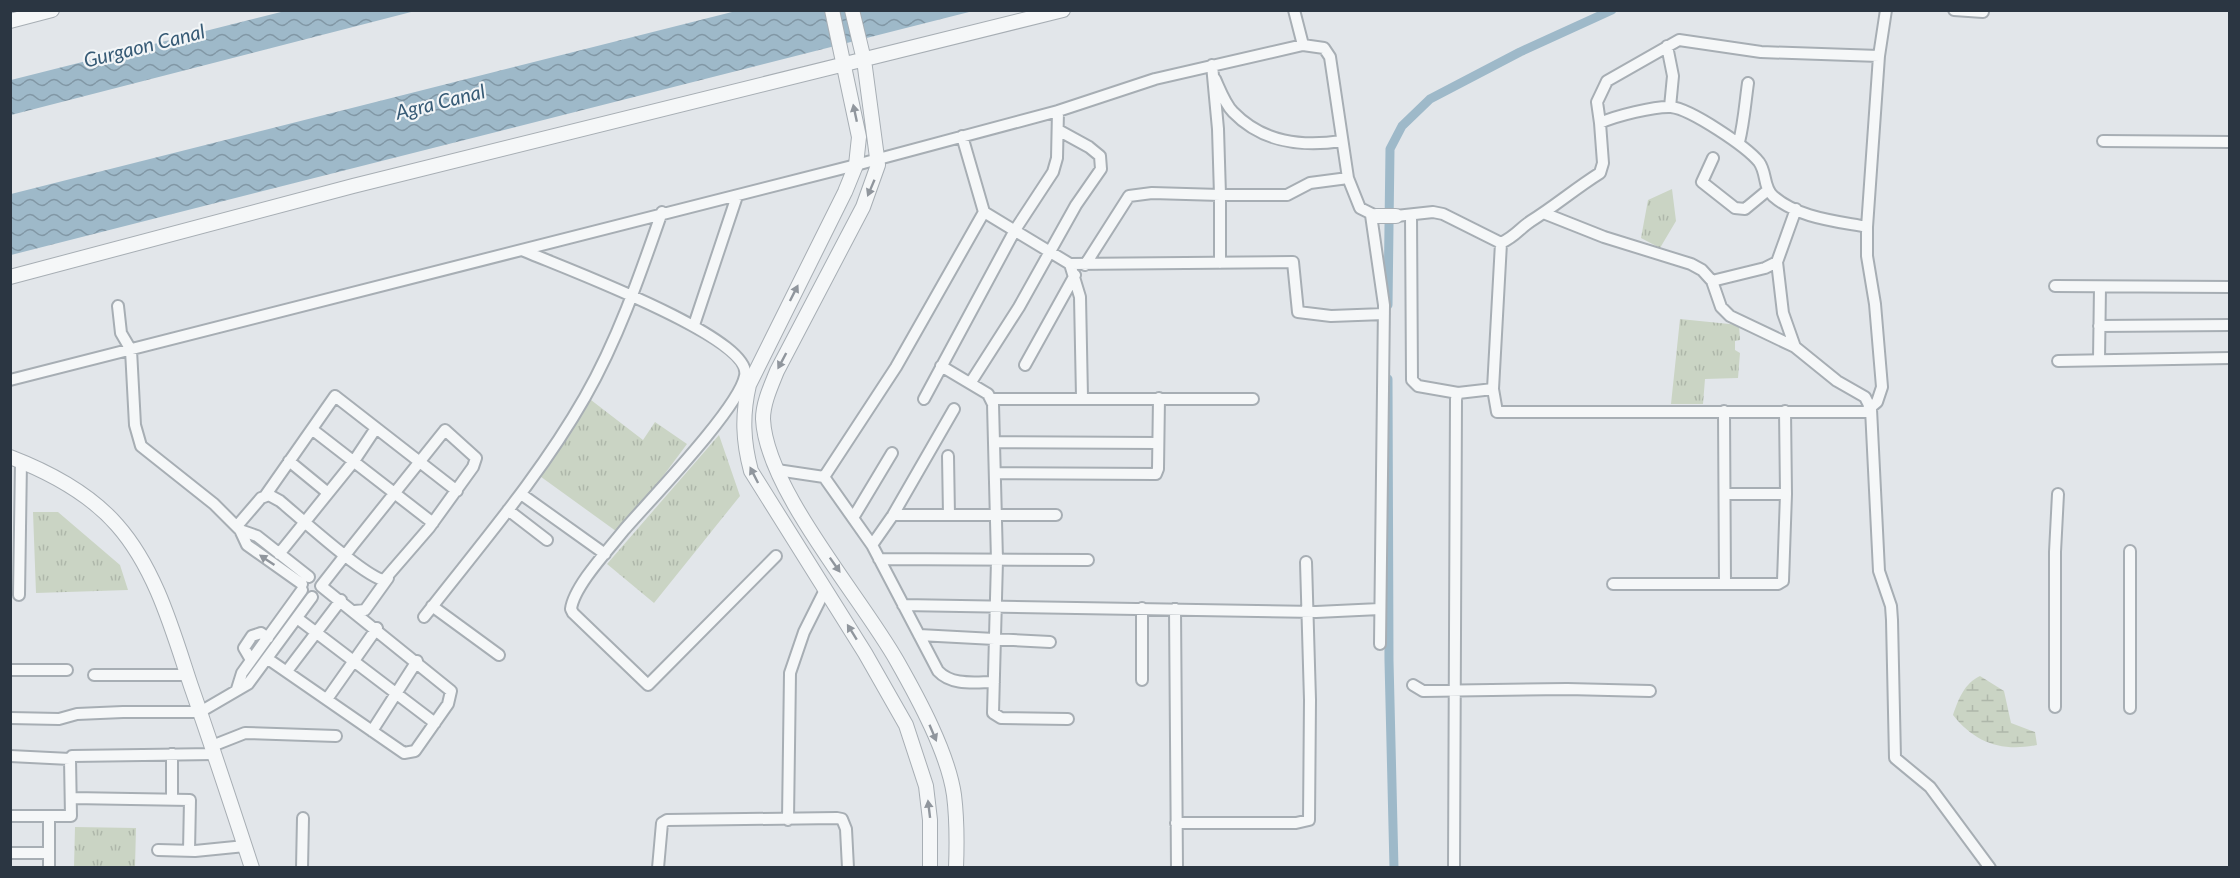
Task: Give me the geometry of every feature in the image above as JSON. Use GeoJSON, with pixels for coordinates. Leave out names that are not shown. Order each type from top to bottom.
{"type":"FeatureCollection","features":[{"type":"Feature","properties":{"kind":"street"},"geometry":{"type":"LineString","coordinates":[[10,21],[52,10]]}},
{"type":"Feature","properties":{"kind":"street"},"geometry":{"type":"LineString","coordinates":[[832,10],[859,136],[856,165],[845,192],[755,369],[749,385],[744,412],[745,447],[751,471],[900,714],[917,753],[926,786],[930,820],[930,867]]}},
{"type":"Feature","properties":{"kind":"street"},"geometry":{"type":"LineString","coordinates":[[852,10],[863,54],[879,157],[875,177],[863,207],[777,371],[767,396],[763,417],[766,440],[777,470],[802,517],[897,660],[927,720],[954,793],[957,867]]}},
{"type":"Feature","properties":{"kind":"street"},"geometry":{"type":"LineString","coordinates":[[10,277],[365,183],[845,66],[863,54],[1063,10]]}},
{"type":"Feature","properties":{"kind":"street"},"geometry":{"type":"LineString","coordinates":[[1294,10],[1303,45]]}},
{"type":"Feature","properties":{"kind":"street"},"geometry":{"type":"LineString","coordinates":[[1501,243],[1493,389],[1495,409],[1502,413],[1785,411],[1860,413],[1871,409],[1880,395],[1882,377],[1875,304],[1867,256],[1867,227],[1878,56],[1886,10]]}},
{"type":"Feature","properties":{"kind":"street"},"geometry":{"type":"LineString","coordinates":[[1954,10],[1983,12]]}},
{"type":"Feature","properties":{"kind":"street"},"geometry":{"type":"LineString","coordinates":[[1501,243],[1518,234],[1532,220],[1546,214],[1565,196],[1602,169],[1597,102],[1607,81],[1667,46],[1687,40],[1761,52],[1878,56]]}},
{"type":"Feature","properties":{"kind":"street"},"geometry":{"type":"LineString","coordinates":[[10,380],[522,250],[662,212],[737,196],[1058,111],[1155,79],[1212,70],[1303,45],[1324,48],[1330,57],[1348,178],[1356,203],[1374,216],[1433,212],[1443,214],[1501,243]]}},
{"type":"Feature","properties":{"kind":"street"},"geometry":{"type":"LineString","coordinates":[[1667,46],[1673,76],[1670,107]]}},
{"type":"Feature","properties":{"kind":"street"},"geometry":{"type":"LineString","coordinates":[[1212,70],[1232,111],[1258,132],[1291,144],[1317,145],[1342,141]]}},
{"type":"Feature","properties":{"kind":"street"},"geometry":{"type":"LineString","coordinates":[[1212,70],[1218,129],[1220,263]]}},
{"type":"Feature","properties":{"kind":"street"},"geometry":{"type":"LineString","coordinates":[[1739,142],[1746,116],[1743,108],[1748,83]]}},
{"type":"Feature","properties":{"kind":"street"},"geometry":{"type":"LineString","coordinates":[[1600,123],[1670,107],[1685,111],[1739,142],[1762,166],[1768,190],[1796,209],[1819,217],[1867,227]]}},
{"type":"Feature","properties":{"kind":"street"},"geometry":{"type":"LineString","coordinates":[[924,399],[1015,230],[1056,165],[1058,111]]}},
{"type":"Feature","properties":{"kind":"street"},"geometry":{"type":"LineString","coordinates":[[971,382],[1019,307],[1102,162],[1100,156],[1089,147],[1058,130]]}},
{"type":"Feature","properties":{"kind":"street"},"geometry":{"type":"LineString","coordinates":[[962,136],[984,212],[1070,264],[1293,262],[1296,305],[1302,314],[1331,316],[1384,314]]}},
{"type":"Feature","properties":{"kind":"street"},"geometry":{"type":"LineString","coordinates":[[2103,141],[2229,142]]}},
{"type":"Feature","properties":{"kind":"street"},"geometry":{"type":"LineString","coordinates":[[1713,158],[1702,182],[1735,208],[1745,209],[1768,190]]}},
{"type":"Feature","properties":{"kind":"street"},"geometry":{"type":"LineString","coordinates":[[1085,265],[1129,196],[1152,193],[1287,195],[1310,183],[1348,178]]}},
{"type":"Feature","properties":{"kind":"street"},"geometry":{"type":"LineString","coordinates":[[694,325],[737,196]]}},
{"type":"Feature","properties":{"kind":"street"},"geometry":{"type":"LineString","coordinates":[[1795,347],[1781,303],[1777,262],[1796,209]]}},
{"type":"Feature","properties":{"kind":"street"},"geometry":{"type":"LineString","coordinates":[[424,617],[521,494],[586,395],[633,296],[662,212]]}},
{"type":"Feature","properties":{"kind":"street"},"geometry":{"type":"LineString","coordinates":[[824,477],[896,367],[984,212]]}},
{"type":"Feature","properties":{"kind":"street"},"geometry":{"type":"LineString","coordinates":[[1546,214],[1617,241],[1691,264],[1712,281],[1721,307],[1730,316],[1795,347],[1837,381],[1865,397],[1871,409],[1879,571],[1891,606],[1895,758],[1930,787],[1990,867]]}},
{"type":"Feature","properties":{"kind":"street"},"geometry":{"type":"LineString","coordinates":[[1411,215],[1412,380],[1418,386],[1458,393],[1493,389]]}},
{"type":"Feature","properties":{"kind":"street"},"geometry":{"type":"LineString","coordinates":[[1374,216],[1383,284],[1384,314],[1380,644]]}},
{"type":"Feature","properties":{"kind":"street"},"geometry":{"type":"LineString","coordinates":[[522,250],[633,296],[694,325],[742,360],[746,376],[728,409],[605,554],[574,598],[571,609],[648,685],[776,555]]}},
{"type":"Feature","properties":{"kind":"street"},"geometry":{"type":"LineString","coordinates":[[1712,281],[1765,268],[1777,262]]}},
{"type":"Feature","properties":{"kind":"street"},"geometry":{"type":"LineString","coordinates":[[1070,264],[1080,297],[1082,397]]}},
{"type":"Feature","properties":{"kind":"street"},"geometry":{"type":"LineString","coordinates":[[1025,365],[1075,275]]}},
{"type":"Feature","properties":{"kind":"street"},"geometry":{"type":"LineString","coordinates":[[2055,286],[2229,287]]}},
{"type":"Feature","properties":{"kind":"street"},"geometry":{"type":"LineString","coordinates":[[2098,359],[2100,286]]}},
{"type":"Feature","properties":{"kind":"street"},"geometry":{"type":"LineString","coordinates":[[118,306],[122,333],[131,350],[135,425],[141,446],[238,528],[257,536],[279,554],[312,597]]}},
{"type":"Feature","properties":{"kind":"street"},"geometry":{"type":"LineString","coordinates":[[2098,326],[2229,325]]}},
{"type":"Feature","properties":{"kind":"street"},"geometry":{"type":"LineString","coordinates":[[2058,361],[2229,358]]}},
{"type":"Feature","properties":{"kind":"street"},"geometry":{"type":"LineString","coordinates":[[941,366],[971,382],[992,399],[1082,397],[1253,399]]}},
{"type":"Feature","properties":{"kind":"street"},"geometry":{"type":"LineString","coordinates":[[1454,867],[1453,692],[1458,393]]}},
{"type":"Feature","properties":{"kind":"street"},"geometry":{"type":"LineString","coordinates":[[238,528],[265,496],[335,396],[457,491]]}},
{"type":"Feature","properties":{"kind":"street"},"geometry":{"type":"LineString","coordinates":[[995,473],[1156,474],[1158,469],[1159,398]]}},
{"type":"Feature","properties":{"kind":"street"},"geometry":{"type":"LineString","coordinates":[[992,399],[997,560],[995,716],[1068,719]]}},
{"type":"Feature","properties":{"kind":"street"},"geometry":{"type":"LineString","coordinates":[[872,545],[893,515],[954,409]]}},
{"type":"Feature","properties":{"kind":"street"},"geometry":{"type":"LineString","coordinates":[[1724,411],[1725,584]]}},
{"type":"Feature","properties":{"kind":"street"},"geometry":{"type":"LineString","coordinates":[[1612,584],[1778,584],[1783,581],[1786,494],[1785,411]]}},
{"type":"Feature","properties":{"kind":"street"},"geometry":{"type":"LineString","coordinates":[[279,554],[354,461],[376,428]]}},
{"type":"Feature","properties":{"kind":"street"},"geometry":{"type":"LineString","coordinates":[[313,430],[433,523]]}},
{"type":"Feature","properties":{"kind":"street"},"geometry":{"type":"LineString","coordinates":[[10,718],[64,718],[77,714],[123,712],[200,712],[248,684],[312,597],[320,592],[321,586],[345,554],[446,430],[476,458],[457,491],[365,610],[355,611]]}},
{"type":"Feature","properties":{"kind":"street"},"geometry":{"type":"LineString","coordinates":[[994,442],[1158,443]]}},
{"type":"Feature","properties":{"kind":"street"},"geometry":{"type":"LineString","coordinates":[[853,518],[892,453]]}},
{"type":"Feature","properties":{"kind":"street"},"geometry":{"type":"LineString","coordinates":[[948,456],[949,515]]}},
{"type":"Feature","properties":{"kind":"street"},"geometry":{"type":"LineString","coordinates":[[19,595],[16,459],[54,476],[117,525],[140,558],[171,627],[252,867]]}},
{"type":"Feature","properties":{"kind":"street"},"geometry":{"type":"LineString","coordinates":[[289,461],[328,493]]}},
{"type":"Feature","properties":{"kind":"street"},"geometry":{"type":"LineString","coordinates":[[777,470],[824,477],[872,545],[919,635],[945,678],[953,681],[994,682]]}},
{"type":"Feature","properties":{"kind":"street"},"geometry":{"type":"LineString","coordinates":[[521,494],[605,554]]}},
{"type":"Feature","properties":{"kind":"street"},"geometry":{"type":"LineString","coordinates":[[1726,494],[1786,494]]}},
{"type":"Feature","properties":{"kind":"street"},"geometry":{"type":"LineString","coordinates":[[2055,707],[2055,563],[2058,494]]}},
{"type":"Feature","properties":{"kind":"street"},"geometry":{"type":"LineString","coordinates":[[265,496],[273,497],[374,578],[384,580],[388,578]]}},
{"type":"Feature","properties":{"kind":"street"},"geometry":{"type":"LineString","coordinates":[[508,510],[547,540]]}},
{"type":"Feature","properties":{"kind":"street"},"geometry":{"type":"LineString","coordinates":[[893,515],[1056,515]]}},
{"type":"Feature","properties":{"kind":"street"},"geometry":{"type":"LineString","coordinates":[[238,528],[247,545],[304,584]]}},
{"type":"Feature","properties":{"kind":"street"},"geometry":{"type":"LineString","coordinates":[[2130,551],[2130,708]]}},
{"type":"Feature","properties":{"kind":"street"},"geometry":{"type":"LineString","coordinates":[[879,559],[1088,560]]}},
{"type":"Feature","properties":{"kind":"street"},"geometry":{"type":"LineString","coordinates":[[1176,823],[1296,823],[1309,820],[1310,730],[1306,562]]}},
{"type":"Feature","properties":{"kind":"street"},"geometry":{"type":"LineString","coordinates":[[237,689],[239,679],[304,584],[318,580],[321,586],[377,628],[451,691],[448,704],[435,723],[411,754],[404,753],[268,659]]}},
{"type":"Feature","properties":{"kind":"street"},"geometry":{"type":"LineString","coordinates":[[788,820],[790,673],[804,632],[825,590]]}},
{"type":"Feature","properties":{"kind":"street"},"geometry":{"type":"LineString","coordinates":[[287,671],[340,600]]}},
{"type":"Feature","properties":{"kind":"street"},"geometry":{"type":"LineString","coordinates":[[903,605],[1308,611],[1380,609]]}},
{"type":"Feature","properties":{"kind":"street"},"geometry":{"type":"LineString","coordinates":[[432,606],[499,655]]}},
{"type":"Feature","properties":{"kind":"street"},"geometry":{"type":"LineString","coordinates":[[1142,608],[1142,680]]}},
{"type":"Feature","properties":{"kind":"street"},"geometry":{"type":"LineString","coordinates":[[1175,609],[1177,867]]}},
{"type":"Feature","properties":{"kind":"street"},"geometry":{"type":"LineString","coordinates":[[297,618],[435,723]]}},
{"type":"Feature","properties":{"kind":"street"},"geometry":{"type":"LineString","coordinates":[[327,699],[377,628]]}},
{"type":"Feature","properties":{"kind":"street"},"geometry":{"type":"LineString","coordinates":[[919,635],[1050,642]]}},
{"type":"Feature","properties":{"kind":"street"},"geometry":{"type":"LineString","coordinates":[[251,661],[259,670]]}},
{"type":"Feature","properties":{"kind":"street"},"geometry":{"type":"LineString","coordinates":[[372,731],[417,661]]}},
{"type":"Feature","properties":{"kind":"street"},"geometry":{"type":"LineString","coordinates":[[10,670],[67,670]]}},
{"type":"Feature","properties":{"kind":"street"},"geometry":{"type":"LineString","coordinates":[[94,675],[188,675]]}},
{"type":"Feature","properties":{"kind":"street"},"geometry":{"type":"LineString","coordinates":[[1413,685],[1423,691],[1453,692],[1567,689],[1650,691]]}},
{"type":"Feature","properties":{"kind":"street"},"geometry":{"type":"LineString","coordinates":[[10,756],[70,759],[72,756],[171,754],[213,750],[244,733],[336,736]]}},
{"type":"Feature","properties":{"kind":"street"},"geometry":{"type":"LineString","coordinates":[[171,754],[172,800]]}},
{"type":"Feature","properties":{"kind":"street"},"geometry":{"type":"LineString","coordinates":[[10,816],[71,816],[70,759]]}},
{"type":"Feature","properties":{"kind":"street"},"geometry":{"type":"LineString","coordinates":[[72,798],[190,800],[192,804],[189,851]]}},
{"type":"Feature","properties":{"kind":"street"},"geometry":{"type":"LineString","coordinates":[[49,816],[49,867]]}},
{"type":"Feature","properties":{"kind":"street"},"geometry":{"type":"LineString","coordinates":[[302,867],[303,818]]}},
{"type":"Feature","properties":{"kind":"street"},"geometry":{"type":"LineString","coordinates":[[658,867],[660,830],[662,823],[667,820],[842,819],[846,829],[848,867]]}},
{"type":"Feature","properties":{"kind":"street"},"geometry":{"type":"LineString","coordinates":[[158,850],[189,851],[245,846]]}},
{"type":"Feature","properties":{"kind":"street"},"geometry":{"type":"LineString","coordinates":[[10,853],[49,853]]}},
{"type":"Feature","properties":{"kind":"green space"},"geometry":{"type":"Polygon","coordinates":[[[1672,189],[1676,221],[1660,248],[1641,238],[1648,200],[1672,189]]]}},
{"type":"Feature","properties":{"kind":"green space"},"geometry":{"type":"Polygon","coordinates":[[[1680,319],[1739,325],[1740,340],[1735,341],[1735,350],[1740,353],[1738,378],[1705,379],[1703,404],[1671,404],[1680,319]]]}},
{"type":"Feature","properties":{"kind":"green space"},"geometry":{"type":"Polygon","coordinates":[[[591,400],[643,440],[655,422],[687,444],[620,534],[537,474],[591,400]]]}},
{"type":"Feature","properties":{"kind":"green space"},"geometry":{"type":"Polygon","coordinates":[[[719,435],[740,496],[654,603],[607,564],[719,435]]]}},
{"type":"Feature","properties":{"kind":"green space"},"geometry":{"type":"Polygon","coordinates":[[[33,512],[58,512],[120,565],[128,590],[36,593],[33,512]]]}},
{"type":"Feature","properties":{"kind":"green space"},"geometry":{"type":"Polygon","coordinates":[[[1980,676],[2004,691],[2011,723],[2035,732],[2037,745],[2001,746],[1980,739],[1961,725],[1953,715],[1966,687],[1980,676]]]}},
{"type":"Feature","properties":{"kind":"green space"},"geometry":{"type":"Polygon","coordinates":[[[75,827],[136,828],[135,867],[74,867],[75,827]]]}},
{"type":"Feature","properties":{"kind":"water"},"geometry":{"type":"Polygon","coordinates":[[[285,11],[415,11],[11,115],[11,80],[285,11]]]}},
{"type":"Feature","properties":{"kind":"water","name":"Agra Canal"},"geometry":{"type":"Polygon","coordinates":[[[736,11],[973,11],[11,255],[11,194],[736,11]]]}},
{"type":"Feature","properties":{"kind":"waterway"},"geometry":{"type":"LineString","coordinates":[[1388,305],[1390,149],[1402,126],[1430,99],[1520,52],[1612,10]]}},
{"type":"Feature","properties":{"kind":"waterway"},"geometry":{"type":"LineString","coordinates":[[1388,379],[1389,661],[1394,868]]}},
{"type":"Feature","properties":{"kind":"water label","name":"Gurgaon Canal"},"geometry":{"type":"Point","coordinates":[144,45]}}]}
